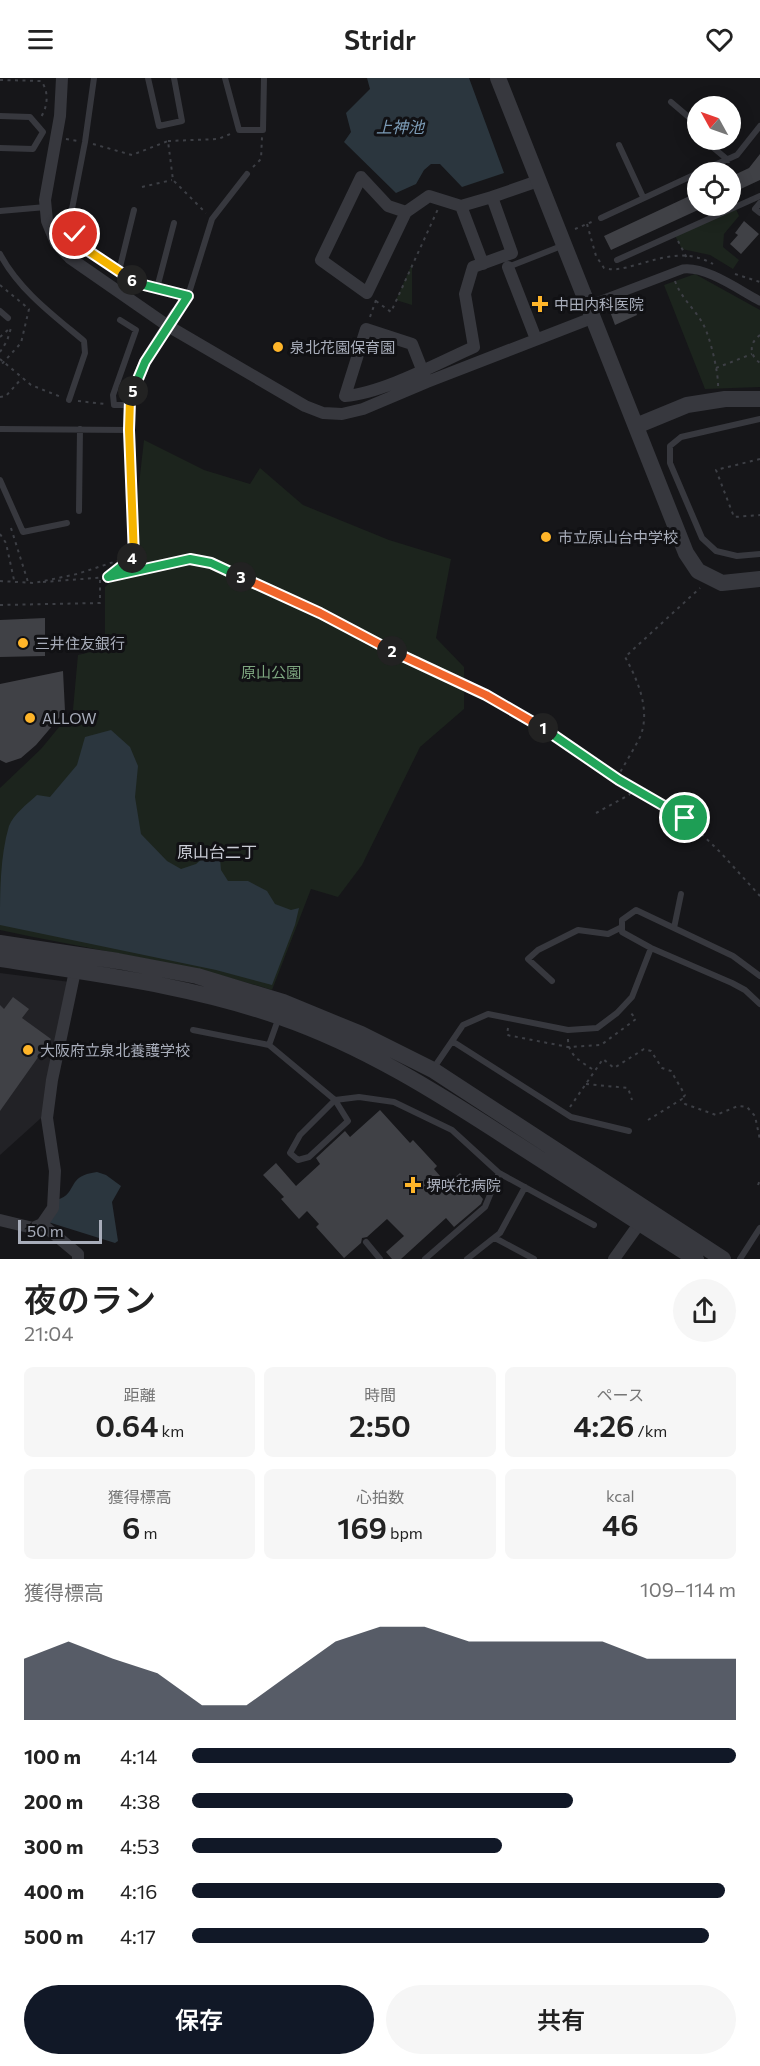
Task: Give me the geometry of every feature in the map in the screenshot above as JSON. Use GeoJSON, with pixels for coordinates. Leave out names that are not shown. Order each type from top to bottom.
{"type":"FeatureCollection","features":[{"type":"Feature","properties":{"kind":"street"},"geometry":{"type":"LineString","coordinates":[[62,78],[57,137],[50,167],[46,207],[47,221],[56,243],[70,258],[168,326],[305,406],[323,413],[342,414],[363,410],[474,347],[465,294],[473,267],[512,253],[492,197]]}},
{"type":"Feature","properties":{"kind":"street"},"geometry":{"type":"LineString","coordinates":[[498,78],[686,553],[698,571],[722,583],[760,579]]}},
{"type":"Feature","properties":{"kind":"street"},"geometry":{"type":"LineString","coordinates":[[406,212],[388,206],[360,177],[321,260],[367,293],[406,212],[429,196],[460,206],[538,181]]}},
{"type":"Feature","properties":{"kind":"street"},"geometry":{"type":"LineString","coordinates":[[460,206],[483,264]]}},
{"type":"Feature","properties":{"kind":"street"},"geometry":{"type":"LineString","coordinates":[[508,267],[536,339]]}},
{"type":"Feature","properties":{"kind":"street"},"geometry":{"type":"LineString","coordinates":[[599,301],[672,273],[693,268],[760,301]]}},
{"type":"Feature","properties":{"kind":"street"},"geometry":{"type":"LineString","coordinates":[[129,430],[130,399],[145,362],[176,312]]}},
{"type":"Feature","properties":{"kind":"street"},"geometry":{"type":"LineString","coordinates":[[424,376],[412,344],[366,329],[345,396],[362,395],[424,376],[592,318]]}},
{"type":"Feature","properties":{"kind":"street"},"geometry":{"type":"LineString","coordinates":[[636,426],[687,405],[725,399],[760,399]]}},
{"type":"Feature","properties":{"kind":"street"},"geometry":{"type":"LineString","coordinates":[[0,943],[197,976],[284,1002],[361,1034],[433,1070],[644,1217],[696,1259]]}},
{"type":"Feature","properties":{"kind":"street"},"geometry":{"type":"LineString","coordinates":[[0,959],[120,977],[191,992],[280,1017],[357,1048],[423,1084],[644,1217],[723,1259]]}},
{"type":"Feature","properties":{"kind":"street"},"geometry":{"type":"LineString","coordinates":[[0,1220],[33,1228],[42,1224],[53,1208],[55,1172],[47,1118],[52,1080],[75,971]]}},
{"type":"Feature","properties":{"kind":"street"},"geometry":{"type":"LineString","coordinates":[[615,1259],[644,1217]]}},
{"type":"Feature","properties":{"kind":"street"},"geometry":{"type":"LineString","coordinates":[[42,1224],[78,1254],[78,1259]]}},
{"type":"Feature","properties":{"kind":"lane"},"geometry":{"type":"LineString","coordinates":[[94,78],[71,214],[75,234],[87,250],[136,283],[188,296]]}},
{"type":"Feature","properties":{"kind":"lane"},"geometry":{"type":"LineString","coordinates":[[148,78],[159,126],[182,121],[174,78]]}},
{"type":"Feature","properties":{"kind":"lane"},"geometry":{"type":"LineString","coordinates":[[225,78],[239,130],[263,130],[264,78]]}},
{"type":"Feature","properties":{"kind":"lane"},"geometry":{"type":"LineString","coordinates":[[671,102],[687,116]]}},
{"type":"Feature","properties":{"kind":"lane"},"geometry":{"type":"LineString","coordinates":[[0,116],[30,117],[43,132],[33,149],[0,148]]}},
{"type":"Feature","properties":{"kind":"lane"},"geometry":{"type":"LineString","coordinates":[[723,162],[737,155],[760,126]]}},
{"type":"Feature","properties":{"kind":"lane"},"geometry":{"type":"LineString","coordinates":[[620,145],[643,198]]}},
{"type":"Feature","properties":{"kind":"lane"},"geometry":{"type":"LineString","coordinates":[[716,150],[728,160]]}},
{"type":"Feature","properties":{"kind":"lane"},"geometry":{"type":"LineString","coordinates":[[176,312],[188,296],[212,219],[247,174]]}},
{"type":"Feature","properties":{"kind":"lane"},"geometry":{"type":"LineString","coordinates":[[601,218],[687,178]]}},
{"type":"Feature","properties":{"kind":"lane"},"geometry":{"type":"LineString","coordinates":[[617,260],[760,196]]}},
{"type":"Feature","properties":{"kind":"lane"},"geometry":{"type":"LineString","coordinates":[[760,203],[755,209],[760,213]]}},
{"type":"Feature","properties":{"kind":"lane"},"geometry":{"type":"LineString","coordinates":[[0,211],[46,207]]}},
{"type":"Feature","properties":{"kind":"lane"},"geometry":{"type":"LineString","coordinates":[[119,271],[134,210]]}},
{"type":"Feature","properties":{"kind":"lane"},"geometry":{"type":"LineString","coordinates":[[157,288],[174,223]]}},
{"type":"Feature","properties":{"kind":"lane"},"geometry":{"type":"LineString","coordinates":[[508,267],[564,245]]}},
{"type":"Feature","properties":{"kind":"lane"},"geometry":{"type":"LineString","coordinates":[[0,254],[10,272],[35,300],[84,341],[86,353],[69,400]]}},
{"type":"Feature","properties":{"kind":"lane"},"geometry":{"type":"LineString","coordinates":[[0,311],[8,318]]}},
{"type":"Feature","properties":{"kind":"lane"},"geometry":{"type":"LineString","coordinates":[[120,320],[136,330],[112,395],[114,405],[130,405]]}},
{"type":"Feature","properties":{"kind":"lane"},"geometry":{"type":"LineString","coordinates":[[760,419],[681,437],[670,446],[670,463],[702,538],[716,551],[737,556],[760,554]]}},
{"type":"Feature","properties":{"kind":"lane"},"geometry":{"type":"LineString","coordinates":[[0,429],[129,430],[134,556]]}},
{"type":"Feature","properties":{"kind":"lane"},"geometry":{"type":"LineString","coordinates":[[79,511],[80,429]]}},
{"type":"Feature","properties":{"kind":"lane"},"geometry":{"type":"LineString","coordinates":[[0,480],[23,532],[67,523]]}},
{"type":"Feature","properties":{"kind":"lane"},"geometry":{"type":"LineString","coordinates":[[674,928],[681,894]]}},
{"type":"Feature","properties":{"kind":"lane"},"geometry":{"type":"LineString","coordinates":[[760,976],[734,956],[636,910],[622,920],[622,932],[651,948],[732,982],[760,1004]]}},
{"type":"Feature","properties":{"kind":"lane"},"geometry":{"type":"LineString","coordinates":[[552,981],[528,959],[538,950],[578,930],[608,934],[622,927]]}},
{"type":"Feature","properties":{"kind":"lane"},"geometry":{"type":"LineString","coordinates":[[433,1070],[463,1025],[488,1014],[568,1030],[597,1028],[617,1013],[632,997],[651,948]]}},
{"type":"Feature","properties":{"kind":"lane"},"geometry":{"type":"LineString","coordinates":[[269,1045],[280,1017]]}},
{"type":"Feature","properties":{"kind":"lane"},"geometry":{"type":"LineString","coordinates":[[193,1030],[269,1045],[335,1100],[348,1121],[309,1157],[298,1160],[290,1153],[300,1135],[335,1100],[359,1097],[394,1102],[452,1130],[499,1173],[594,1225]]}},
{"type":"Feature","properties":{"kind":"lane"},"geometry":{"type":"LineString","coordinates":[[452,1041],[571,1117],[629,1131]]}},
{"type":"Feature","properties":{"kind":"lane"},"geometry":{"type":"LineString","coordinates":[[425,1259],[485,1208],[499,1173]]}},
{"type":"Feature","properties":{"kind":"lane"},"geometry":{"type":"LineString","coordinates":[[467,1259],[500,1233],[525,1187]]}},
{"type":"Feature","properties":{"kind":"lane"},"geometry":{"type":"LineString","coordinates":[[740,1259],[757,1239],[760,1228]]}},
{"type":"Feature","properties":{"kind":"lane"},"geometry":{"type":"LineString","coordinates":[[495,1238],[534,1259]]}},
{"type":"Feature","properties":{"kind":"lane"},"geometry":{"type":"LineString","coordinates":[[366,1242],[380,1259]]}},
{"type":"Feature","properties":{"kind":"path"},"geometry":{"type":"LineString","coordinates":[[0,80],[41,81],[46,87],[46,109],[37,124]]}},
{"type":"Feature","properties":{"kind":"path"},"geometry":{"type":"LineString","coordinates":[[57,137],[132,155],[168,141],[218,139],[239,130]]}},
{"type":"Feature","properties":{"kind":"path"},"geometry":{"type":"LineString","coordinates":[[247,174],[261,159],[263,130]]}},
{"type":"Feature","properties":{"kind":"path"},"geometry":{"type":"LineString","coordinates":[[168,141],[173,180],[212,219]]}},
{"type":"Feature","properties":{"kind":"path"},"geometry":{"type":"LineString","coordinates":[[142,187],[173,180]]}},
{"type":"Feature","properties":{"kind":"path"},"geometry":{"type":"LineString","coordinates":[[366,329],[376,300],[391,312],[441,200]]}},
{"type":"Feature","properties":{"kind":"path"},"geometry":{"type":"LineString","coordinates":[[575,229],[601,218]]}},
{"type":"Feature","properties":{"kind":"path"},"geometry":{"type":"LineString","coordinates":[[675,234],[693,268]]}},
{"type":"Feature","properties":{"kind":"path"},"geometry":{"type":"LineString","coordinates":[[672,273],[679,291],[704,325],[716,368],[718,388]]}},
{"type":"Feature","properties":{"kind":"path"},"geometry":{"type":"LineString","coordinates":[[0,285],[29,309],[21,343],[0,366]]}},
{"type":"Feature","properties":{"kind":"path"},"geometry":{"type":"LineString","coordinates":[[0,337],[11,328],[0,352]]}},
{"type":"Feature","properties":{"kind":"path"},"geometry":{"type":"LineString","coordinates":[[760,335],[753,342],[752,354],[760,363]]}},
{"type":"Feature","properties":{"kind":"path"},"geometry":{"type":"LineString","coordinates":[[716,368],[752,354]]}},
{"type":"Feature","properties":{"kind":"path"},"geometry":{"type":"LineString","coordinates":[[0,359],[31,385],[69,400],[114,405]]}},
{"type":"Feature","properties":{"kind":"path"},"geometry":{"type":"LineString","coordinates":[[0,398],[6,396],[22,378]]}},
{"type":"Feature","properties":{"kind":"path"},"geometry":{"type":"LineString","coordinates":[[760,459],[716,470],[734,517],[760,515]]}},
{"type":"Feature","properties":{"kind":"path"},"geometry":{"type":"LineString","coordinates":[[9,524],[28,582]]}},
{"type":"Feature","properties":{"kind":"path"},"geometry":{"type":"LineString","coordinates":[[0,534],[6,543],[13,581]]}},
{"type":"Feature","properties":{"kind":"path"},"geometry":{"type":"LineString","coordinates":[[108,577],[134,556]]}},
{"type":"Feature","properties":{"kind":"path"},"geometry":{"type":"LineString","coordinates":[[34,583],[77,574],[134,556]]}},
{"type":"Feature","properties":{"kind":"path"},"geometry":{"type":"LineString","coordinates":[[0,581],[34,583],[100,578],[190,559],[211,563],[320,613],[486,695],[546,730],[633,789],[685,818],[760,896]]}},
{"type":"Feature","properties":{"kind":"path"},"geometry":{"type":"LineString","coordinates":[[0,605],[100,603],[100,578]]}},
{"type":"Feature","properties":{"kind":"path"},"geometry":{"type":"LineString","coordinates":[[617,778],[641,735],[644,707],[634,674],[625,657],[711,578]]}},
{"type":"Feature","properties":{"kind":"path"},"geometry":{"type":"LineString","coordinates":[[596,813],[629,795],[633,789]]}},
{"type":"Feature","properties":{"kind":"path"},"geometry":{"type":"LineString","coordinates":[[568,1030],[568,1047],[571,1055],[595,1071]]}},
{"type":"Feature","properties":{"kind":"path"},"geometry":{"type":"LineString","coordinates":[[566,1114],[603,1059],[614,1068],[644,1049],[651,1051],[662,1068],[671,1071],[685,1095],[648,1120]]}},
{"type":"Feature","properties":{"kind":"path"},"geometry":{"type":"LineString","coordinates":[[586,1084],[628,1088],[632,1100]]}},
{"type":"Feature","properties":{"kind":"path"},"geometry":{"type":"LineString","coordinates":[[682,1099],[685,1104],[716,1115],[738,1106],[747,1107],[755,1116],[760,1140]]}},
{"type":"Feature","properties":{"kind":"path"},"geometry":{"type":"LineString","coordinates":[[758,1185],[760,1180]]}},
{"type":"Feature","properties":{"kind":"shaded area","name":"大阪府立泉北養護学校"},"geometry":{"type":"Polygon","coordinates":[[[0,973],[70,982],[41,1118],[0,1155],[0,973]]]}},
{"type":"Feature","properties":{"kind":"green space"},"geometry":{"type":"Polygon","coordinates":[[[715,216],[739,216],[724,234],[723,247],[739,260],[733,269],[710,255],[682,249],[674,234],[715,216]]]}},
{"type":"Feature","properties":{"kind":"green space"},"geometry":{"type":"Polygon","coordinates":[[[412,264],[412,305],[396,300],[412,264]]]}},
{"type":"Feature","properties":{"kind":"green space"},"geometry":{"type":"Polygon","coordinates":[[[695,274],[760,310],[760,387],[705,389],[664,285],[695,274]]]}},
{"type":"Feature","properties":{"kind":"green space","name":"原山公園"},"geometry":{"type":"Polygon","coordinates":[[[144,440],[204,470],[250,484],[260,468],[303,505],[389,540],[451,559],[436,638],[464,667],[464,709],[420,747],[362,865],[338,897],[311,889],[272,990],[171,964],[0,930],[0,788],[41,749],[73,710],[78,655],[107,648],[105,587],[141,557],[137,502],[144,440]]]}},
{"type":"Feature","properties":{"kind":"water","name":"上神池"},"geometry":{"type":"Polygon","coordinates":[[[367,78],[469,78],[504,173],[462,187],[440,164],[431,164],[424,170],[416,184],[396,193],[344,142],[351,132],[346,113],[370,89],[367,78]]]}},
{"type":"Feature","properties":{"kind":"water"},"geometry":{"type":"Polygon","coordinates":[[[111,730],[130,747],[138,766],[135,797],[141,834],[167,861],[181,869],[196,864],[209,853],[220,859],[221,870],[228,881],[248,881],[267,891],[275,904],[291,910],[299,908],[295,925],[272,985],[216,970],[0,925],[2,862],[11,822],[21,809],[37,795],[50,797],[77,765],[85,737],[111,730]]]}},
{"type":"Feature","properties":{"kind":"water"},"geometry":{"type":"Polygon","coordinates":[[[97,1172],[106,1175],[121,1186],[112,1202],[118,1241],[115,1243],[48,1222],[57,1200],[68,1193],[80,1177],[97,1172]]]}},
{"type":"Feature","properties":{"kind":"building"},"geometry":{"type":"Polygon","coordinates":[[[760,154],[760,180],[741,189],[741,172],[749,168],[760,154]]]}},
{"type":"Feature","properties":{"kind":"building"},"geometry":{"type":"Polygon","coordinates":[[[687,197],[687,215],[611,250],[604,236],[687,197]]]}},
{"type":"Feature","properties":{"kind":"building"},"geometry":{"type":"Polygon","coordinates":[[[744,221],[759,234],[741,254],[730,244],[738,235],[735,233],[744,221]]]}},
{"type":"Feature","properties":{"kind":"building"},"geometry":{"type":"Polygon","coordinates":[[[630,298],[637,315],[615,325],[608,306],[630,298]]]}},
{"type":"Feature","properties":{"kind":"building","name":"三井住友銀行"},"geometry":{"type":"Polygon","coordinates":[[[45,618],[45,656],[0,657],[0,620],[45,618]]]}},
{"type":"Feature","properties":{"kind":"building","name":"ALLOW"},"geometry":{"type":"Polygon","coordinates":[[[63,671],[65,711],[36,745],[21,758],[6,763],[0,760],[0,684],[63,671]]]}},
{"type":"Feature","properties":{"kind":"building"},"geometry":{"type":"Polygon","coordinates":[[[13,997],[29,1009],[22,1018],[51,1039],[0,1111],[0,1005],[4,1009],[13,997]]]}},
{"type":"Feature","properties":{"kind":"building","name":"堺咲花病院"},"geometry":{"type":"Polygon","coordinates":[[[380,1110],[410,1143],[413,1140],[437,1166],[434,1169],[447,1184],[460,1173],[483,1199],[481,1204],[454,1227],[446,1218],[401,1259],[392,1259],[386,1252],[404,1236],[387,1219],[367,1237],[362,1238],[361,1243],[344,1258],[316,1227],[319,1224],[307,1211],[299,1219],[281,1199],[284,1197],[263,1175],[276,1163],[296,1186],[320,1164],[316,1158],[345,1131],[350,1137],[380,1110]]]}},
{"type":"Feature","properties":{"kind":"place","name":"中田内科医院"},"geometry":{"type":"Point","coordinates":[540,304]}},
{"type":"Feature","properties":{"kind":"place","name":"泉北花園保育園"},"geometry":{"type":"Point","coordinates":[278,347]}},
{"type":"Feature","properties":{"kind":"place","name":"市立原山台中学校"},"geometry":{"type":"Point","coordinates":[546,537]}},
{"type":"Feature","properties":{"kind":"place","name":"三井住友銀行"},"geometry":{"type":"Point","coordinates":[23,643]}},
{"type":"Feature","properties":{"kind":"place","name":"ALLOW"},"geometry":{"type":"Point","coordinates":[30,718]}},
{"type":"Feature","properties":{"kind":"place","name":"大阪府立泉北養護学校"},"geometry":{"type":"Point","coordinates":[28,1050]}},
{"type":"Feature","properties":{"kind":"place","name":"堺咲花病院"},"geometry":{"type":"Point","coordinates":[413,1185]}},
{"type":"Feature","properties":{"kind":"district","name":"原山台二丁"},"geometry":{"type":"Point","coordinates":[217,851]}},
{"type":"Feature","properties":{"kind":"route"},"geometry":{"type":"LineString","coordinates":[[75,234],[87,250],[136,283],[188,296],[145,362],[130,399],[134,556],[108,577],[190,559],[211,563],[320,613],[486,695],[546,730],[633,789],[685,818]]}}]}
